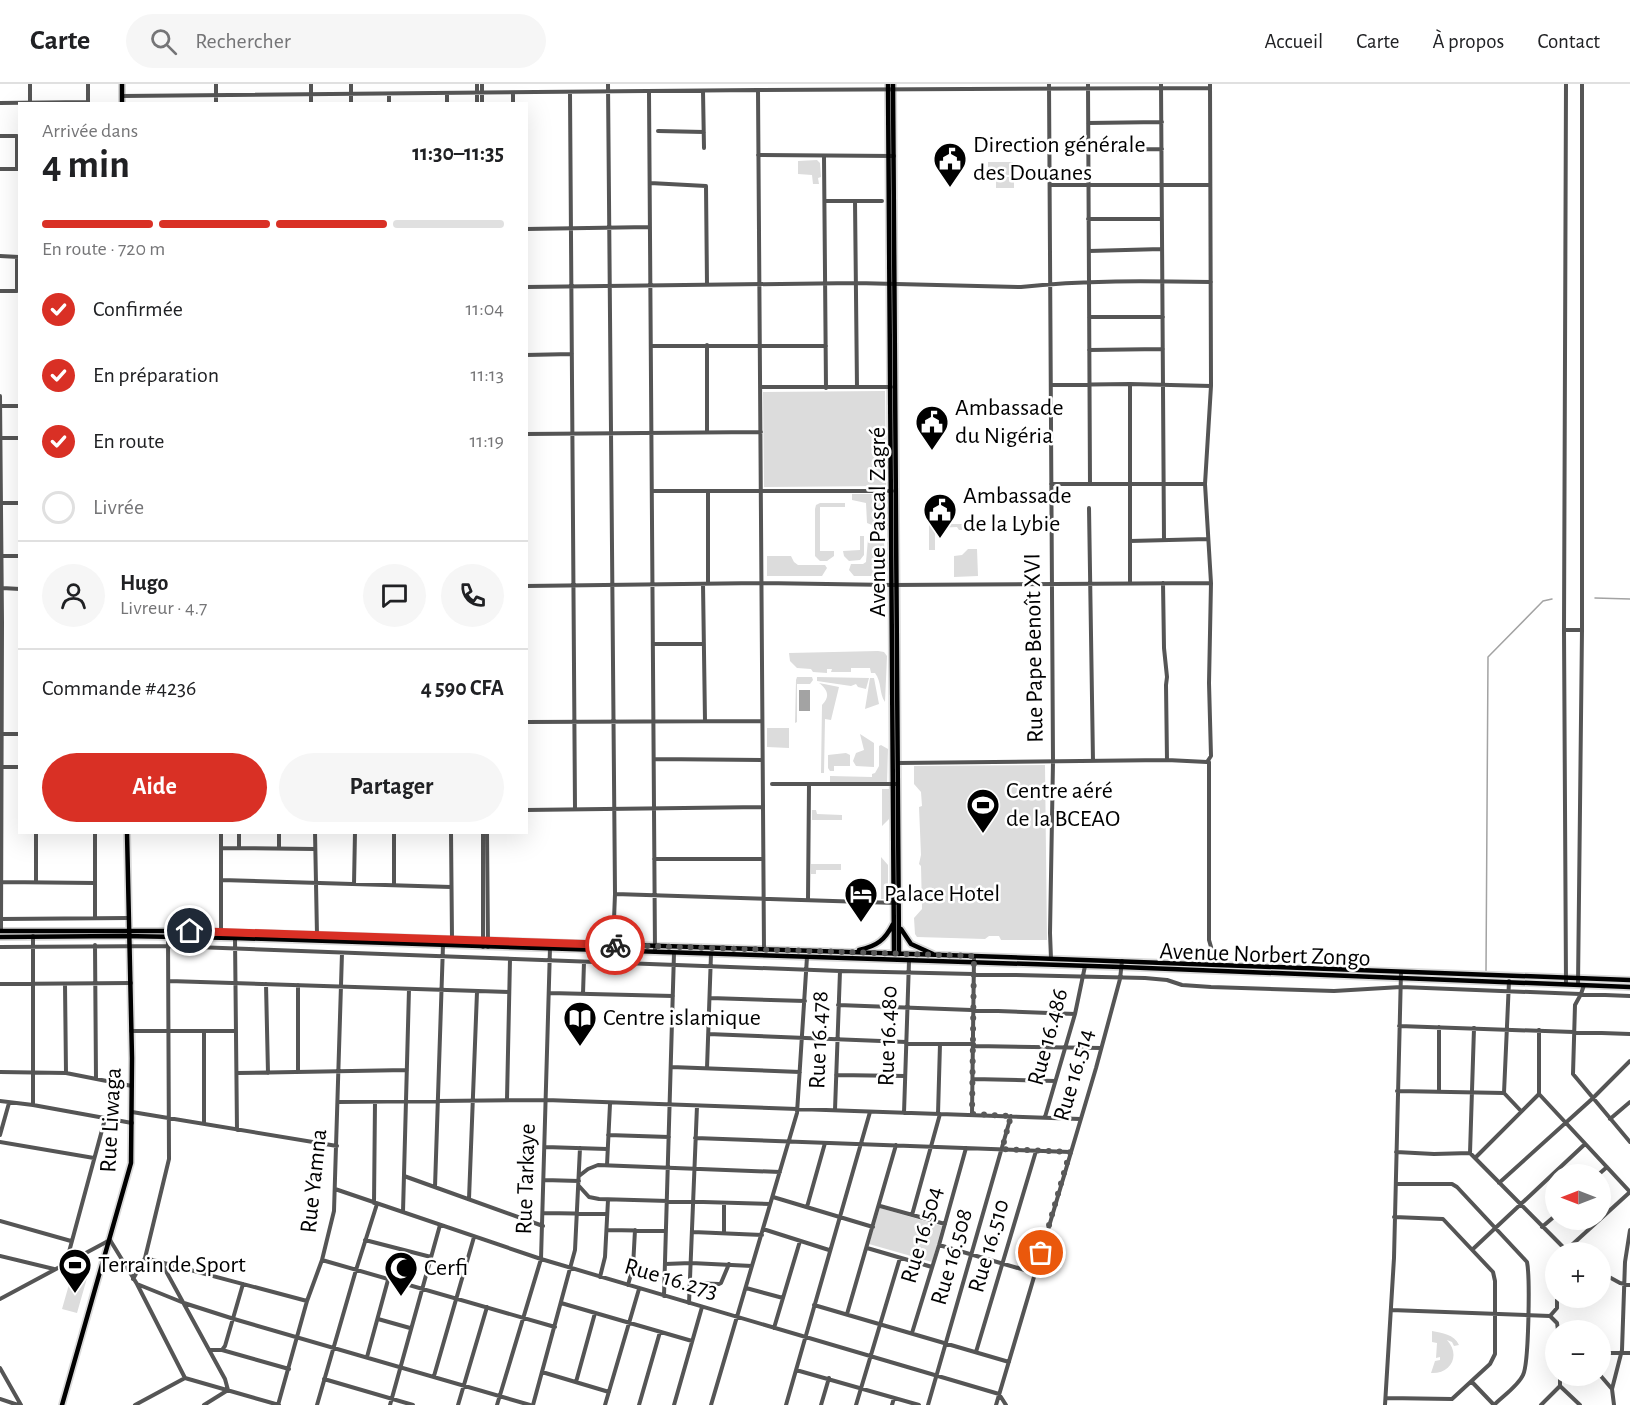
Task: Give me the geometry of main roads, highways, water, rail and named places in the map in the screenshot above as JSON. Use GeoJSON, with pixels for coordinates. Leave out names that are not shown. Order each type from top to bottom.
{"type":"FeatureCollection","features":[{"type":"Feature","properties":{"kind":"main road"},"geometry":{"type":"LineString","coordinates":[[122,84],[122,102]]}},
{"type":"Feature","properties":{"kind":"main road","name":"Avenue Pascal Zagré"},"geometry":{"type":"LineString","coordinates":[[891,87],[896,960]]}},
{"type":"Feature","properties":{"kind":"main road","name":"Avenue Pascal Zagré"},"geometry":{"type":"LineString","coordinates":[[894,585],[898,762],[895,784]]}},
{"type":"Feature","properties":{"kind":"main road","name":"Rue Liwaga"},"geometry":{"type":"LineString","coordinates":[[62,1405],[130,1168],[132,1086],[127,834]]}},
{"type":"Feature","properties":{"kind":"main road"},"geometry":{"type":"LineString","coordinates":[[853,952],[879,943],[886,937],[896,919]]}},
{"type":"Feature","properties":{"kind":"main road"},"geometry":{"type":"LineString","coordinates":[[896,919],[908,941],[936,955]]}},
{"type":"Feature","properties":{"kind":"main road"},"geometry":{"type":"LineString","coordinates":[[0,933],[221,932],[613,945],[674,953],[764,953]]}},
{"type":"Feature","properties":{"kind":"main road"},"geometry":{"type":"LineString","coordinates":[[0,933],[33,936],[129,933],[316,942],[764,953]]}},
{"type":"Feature","properties":{"kind":"main road","name":"Avenue Norbert Zongo"},"geometry":{"type":"LineString","coordinates":[[764,953],[853,952],[1051,959],[1205,972],[1630,987]]}},
{"type":"Feature","properties":{"kind":"main road","name":"Avenue Norbert Zongo"},"geometry":{"type":"LineString","coordinates":[[764,953],[909,961],[1085,966],[1216,964],[1630,980]]}},
{"type":"Feature","properties":{"kind":"waterway"},"geometry":{"type":"LineString","coordinates":[[1595,598],[1630,599]]}},
{"type":"Feature","properties":{"kind":"waterway"},"geometry":{"type":"LineString","coordinates":[[1486,971],[1488,657],[1543,601],[1552,599]]}},
{"type":"Feature","properties":{"kind":"place","name":"Direction générale des Douanes"},"geometry":{"type":"Point","coordinates":[950,188]}},
{"type":"Feature","properties":{"kind":"place","name":"Ambassade du Nigéria"},"geometry":{"type":"Point","coordinates":[932,451]}},
{"type":"Feature","properties":{"kind":"place","name":"Ambassade de la Lybie"},"geometry":{"type":"Point","coordinates":[940,539]}},
{"type":"Feature","properties":{"kind":"place","name":"Centre aéré de la BCEAO"},"geometry":{"type":"Point","coordinates":[983,834]}},
{"type":"Feature","properties":{"kind":"place","name":"Palace Hotel"},"geometry":{"type":"Point","coordinates":[861,923]}},
{"type":"Feature","properties":{"kind":"place","name":"Centre islamique"},"geometry":{"type":"Point","coordinates":[580,1047]}},
{"type":"Feature","properties":{"kind":"place","name":"Terrain de Sport"},"geometry":{"type":"Point","coordinates":[75,1294]}},
{"type":"Feature","properties":{"kind":"place","name":"Cerfi"},"geometry":{"type":"Point","coordinates":[401,1297]}}]}
